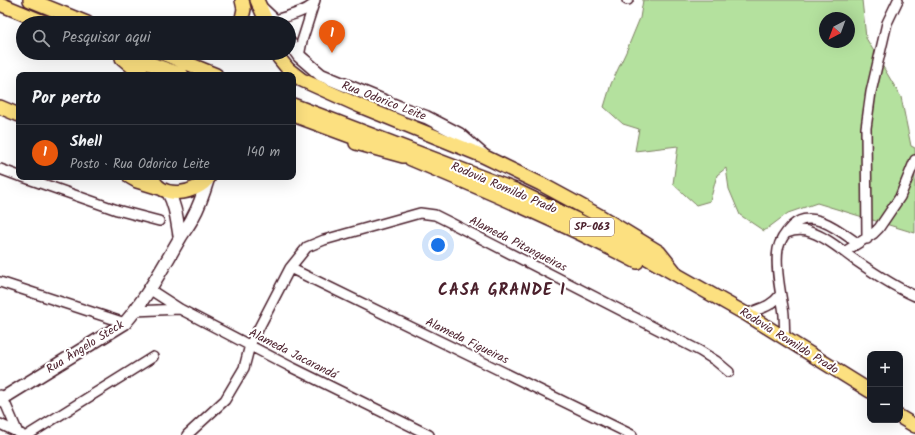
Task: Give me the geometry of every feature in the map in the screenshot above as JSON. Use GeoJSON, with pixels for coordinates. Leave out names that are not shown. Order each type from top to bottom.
{"type":"FeatureCollection","features":[{"type":"Feature","properties":{"kind":"main road"},"geometry":{"type":"LineString","coordinates":[[30,0],[70,16]]}},
{"type":"Feature","properties":{"kind":"main road"},"geometry":{"type":"LineString","coordinates":[[242,0],[244,9],[242,16]]}},
{"type":"Feature","properties":{"kind":"main road"},"geometry":{"type":"LineString","coordinates":[[258,3],[268,16]]}},
{"type":"Feature","properties":{"kind":"main road"},"geometry":{"type":"LineString","coordinates":[[0,4],[29,16]]}},
{"type":"Feature","properties":{"kind":"main road","name":"Rua Odorico Leite"},"geometry":{"type":"LineString","coordinates":[[296,52],[321,76],[426,117],[459,134],[483,156]]}},
{"type":"Feature","properties":{"kind":"main road"},"geometry":{"type":"LineString","coordinates":[[126,60],[139,72]]}},
{"type":"Feature","properties":{"kind":"main road"},"geometry":{"type":"LineString","coordinates":[[140,60],[174,72]]}},
{"type":"Feature","properties":{"kind":"main road"},"geometry":{"type":"LineString","coordinates":[[179,60],[209,72]]}},
{"type":"Feature","properties":{"kind":"main road"},"geometry":{"type":"LineString","coordinates":[[281,60],[292,72]]}},
{"type":"Feature","properties":{"kind":"main road"},"geometry":{"type":"LineString","coordinates":[[296,75],[302,80],[360,106],[483,156],[541,184],[641,240],[659,252],[678,276]]}},
{"type":"Feature","properties":{"kind":"main road","name":"Rodovia Romildo Prado"},"geometry":{"type":"LineString","coordinates":[[296,106],[515,190],[594,228],[746,314],[867,388]]}},
{"type":"Feature","properties":{"kind":"main road"},"geometry":{"type":"LineString","coordinates":[[0,107],[16,114]]}},
{"type":"Feature","properties":{"kind":"main road","name":"Rodovia Romildo Prado"},"geometry":{"type":"LineString","coordinates":[[296,116],[403,156],[509,200],[591,238],[703,297],[808,358],[867,396]]}},
{"type":"Feature","properties":{"kind":"main road"},"geometry":{"type":"LineString","coordinates":[[296,125],[403,156]]}},
{"type":"Feature","properties":{"kind":"main road","name":"Rua Ângelo Steck"},"geometry":{"type":"LineString","coordinates":[[135,180],[190,191],[200,186],[206,180]]}},
{"type":"Feature","properties":{"kind":"main road","name":"Rua Ângelo Steck"},"geometry":{"type":"LineString","coordinates":[[1,398],[125,323],[162,271],[193,217],[201,200],[207,180]]}},
{"type":"Feature","properties":{"kind":"main road"},"geometry":{"type":"LineString","coordinates":[[160,186],[173,200],[180,238]]}},
{"type":"Feature","properties":{"kind":"main road"},"geometry":{"type":"LineString","coordinates":[[903,411],[915,418]]}},
{"type":"Feature","properties":{"kind":"main road"},"geometry":{"type":"LineString","coordinates":[[903,419],[915,426]]}},
{"type":"Feature","properties":{"kind":"street"},"geometry":{"type":"LineString","coordinates":[[867,239],[866,128],[871,92],[887,23],[898,0]]}},
{"type":"Feature","properties":{"kind":"street"},"geometry":{"type":"LineString","coordinates":[[289,16],[309,8],[314,2]]}},
{"type":"Feature","properties":{"kind":"street"},"geometry":{"type":"LineString","coordinates":[[299,56],[314,2]]}},
{"type":"Feature","properties":{"kind":"street"},"geometry":{"type":"LineString","coordinates":[[844,252],[857,243],[867,239],[879,228],[900,197],[915,160]]}},
{"type":"Feature","properties":{"kind":"street"},"geometry":{"type":"LineString","coordinates":[[0,169],[16,175]]}},
{"type":"Feature","properties":{"kind":"street"},"geometry":{"type":"LineString","coordinates":[[32,180],[117,210],[159,221]]}},
{"type":"Feature","properties":{"kind":"street","name":"Alameda Pitangueiras"},"geometry":{"type":"LineString","coordinates":[[187,435],[225,400],[244,368],[250,345],[290,268],[308,247],[324,240],[420,213],[435,215],[700,352],[716,361],[729,372]]}},
{"type":"Feature","properties":{"kind":"street"},"geometry":{"type":"LineString","coordinates":[[785,338],[783,307],[780,295],[778,250],[784,235],[796,222],[810,219],[824,222],[839,230],[857,243]]}},
{"type":"Feature","properties":{"kind":"street"},"geometry":{"type":"LineString","coordinates":[[784,235],[792,230],[802,230],[814,233],[844,252],[877,276],[915,296]]}},
{"type":"Feature","properties":{"kind":"street","name":"Alameda Figueiras"},"geometry":{"type":"LineString","coordinates":[[290,268],[632,435]]}},
{"type":"Feature","properties":{"kind":"street"},"geometry":{"type":"LineString","coordinates":[[0,282],[125,323]]}},
{"type":"Feature","properties":{"kind":"street","name":"Alameda Jacarandá"},"geometry":{"type":"LineString","coordinates":[[149,289],[180,310],[416,432],[429,435]]}},
{"type":"Feature","properties":{"kind":"street"},"geometry":{"type":"LineString","coordinates":[[746,314],[769,306],[775,302],[780,295]]}},
{"type":"Feature","properties":{"kind":"street"},"geometry":{"type":"LineString","coordinates":[[135,311],[180,310]]}},
{"type":"Feature","properties":{"kind":"street"},"geometry":{"type":"LineString","coordinates":[[28,435],[153,357]]}},
{"type":"Feature","properties":{"kind":"street"},"geometry":{"type":"LineString","coordinates":[[1,398],[20,434]]}},
{"type":"Feature","properties":{"kind":"street"},"geometry":{"type":"LineString","coordinates":[[0,424],[20,434]]}},
{"type":"Feature","properties":{"kind":"green space"},"geometry":{"type":"Polygon","coordinates":[[[643,0],[862,0],[866,38],[901,97],[911,146],[915,148],[915,233],[817,203],[788,213],[764,231],[740,215],[729,189],[726,168],[717,175],[710,201],[696,205],[673,184],[678,146],[635,151],[639,129],[623,124],[604,107],[611,84],[640,18],[643,0]]]}},
{"type":"Feature","properties":{"kind":"place","name":"Shell"},"geometry":{"type":"Point","coordinates":[332,53]}},
{"type":"Feature","properties":{"kind":"district","name":"CASA GRANDE I"},"geometry":{"type":"Point","coordinates":[502,290]}}]}
